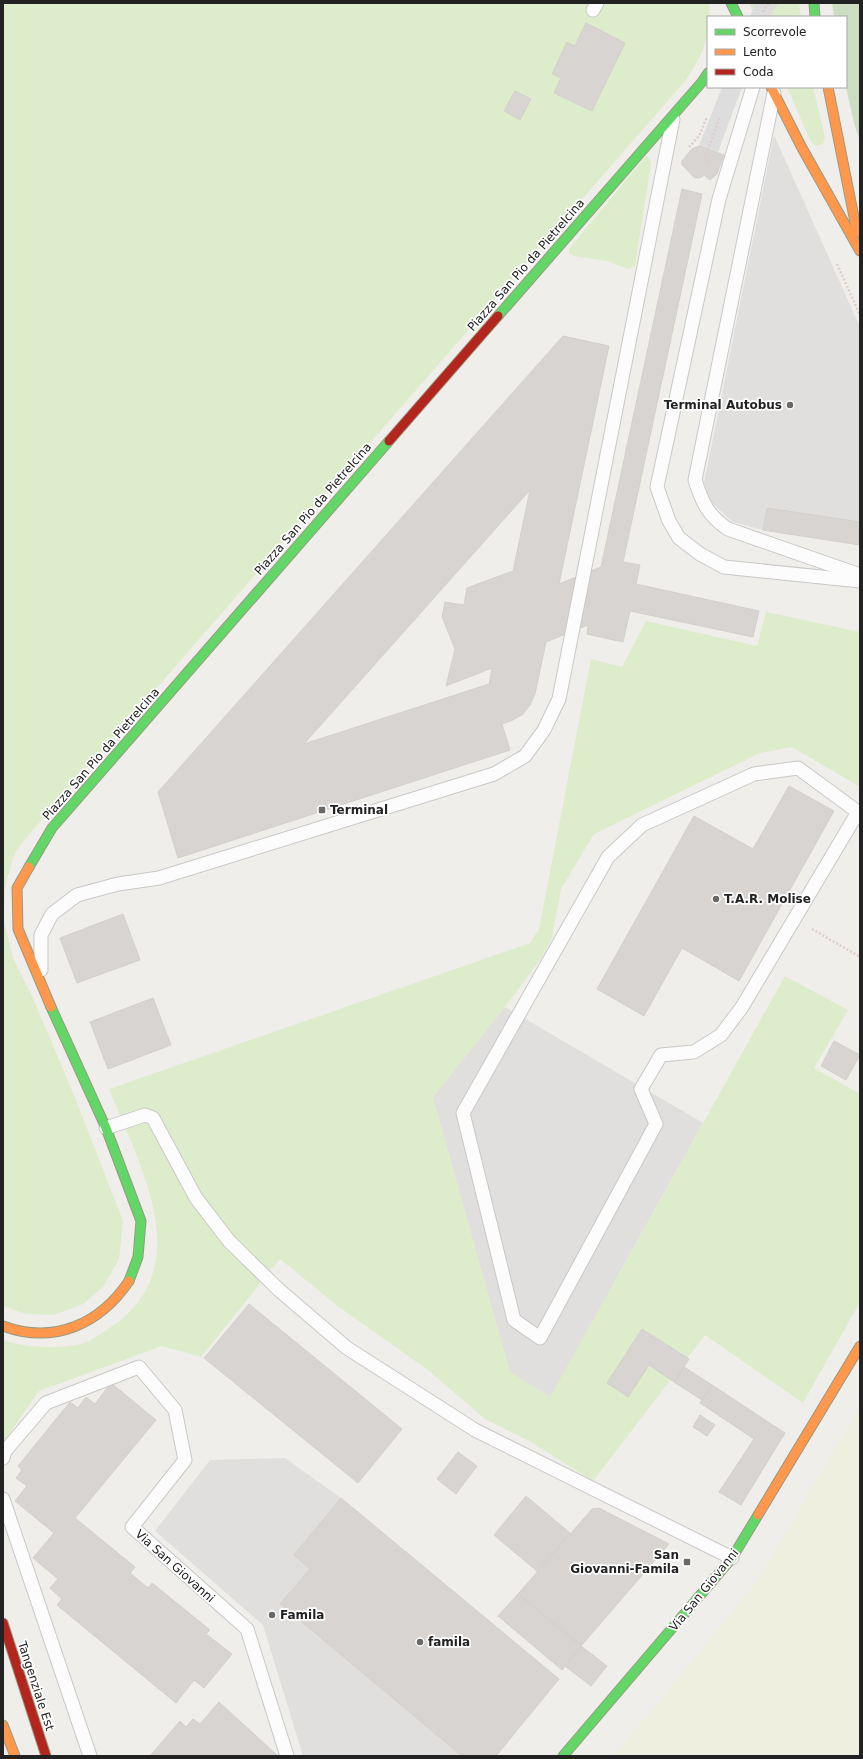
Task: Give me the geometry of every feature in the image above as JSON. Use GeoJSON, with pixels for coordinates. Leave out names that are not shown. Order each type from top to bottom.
{"type":"FeatureCollection","features":[{"type":"Feature","properties":{"kind":"street"},"geometry":{"type":"LineString","coordinates":[[731,3],[738,16]]}},
{"type":"Feature","properties":{"kind":"street"},"geometry":{"type":"LineString","coordinates":[[814,3],[815,16]]}},
{"type":"Feature","properties":{"kind":"street","name":"Piazza San Pio da Pietrelcina"},"geometry":{"type":"LineString","coordinates":[[3,1326],[11,1329],[37,1333],[66,1330],[88,1321],[118,1297],[130,1279],[138,1257],[141,1222],[106,1128],[43,990],[18,929],[17,888],[52,828],[707,74]]}},
{"type":"Feature","properties":{"kind":"street"},"geometry":{"type":"LineString","coordinates":[[828,88],[860,250]]}},
{"type":"Feature","properties":{"kind":"street"},"geometry":{"type":"LineString","coordinates":[[772,90],[802,148],[860,250]]}},
{"type":"Feature","properties":{"kind":"street","name":"Via San Giovanni"},"geometry":{"type":"LineString","coordinates":[[563,1756],[732,1558],[860,1346]]}},
{"type":"Feature","properties":{"kind":"street","name":"Tangenziale Est"},"geometry":{"type":"LineString","coordinates":[[3,1623],[46,1756]]}},
{"type":"Feature","properties":{"kind":"street"},"geometry":{"type":"LineString","coordinates":[[3,1726],[15,1756]]}},
{"type":"Feature","properties":{"kind":"lane"},"geometry":{"type":"LineString","coordinates":[[753,88],[719,199],[657,487],[669,521],[679,538],[700,554],[724,567],[860,581]]}},
{"type":"Feature","properties":{"kind":"lane"},"geometry":{"type":"LineString","coordinates":[[772,90],[695,480],[702,502],[711,515],[728,529],[860,575]]}},
{"type":"Feature","properties":{"kind":"lane"},"geometry":{"type":"LineString","coordinates":[[43,990],[40,961],[41,935],[52,914],[77,895],[118,884],[159,878],[494,774],[525,756],[539,736],[559,699],[675,113]]}},
{"type":"Feature","properties":{"kind":"lane"},"geometry":{"type":"LineString","coordinates":[[798,768],[859,813],[742,1007],[721,1035],[694,1052],[661,1055],[641,1089],[656,1124],[540,1338],[514,1320],[463,1113],[608,857],[642,825],[754,774],[798,768]]}},
{"type":"Feature","properties":{"kind":"lane"},"geometry":{"type":"LineString","coordinates":[[106,1128],[145,1114],[153,1118],[196,1198],[229,1241],[279,1290],[347,1348],[475,1430],[732,1558]]}},
{"type":"Feature","properties":{"kind":"lane","name":"Via San Giovanni"},"geometry":{"type":"LineString","coordinates":[[3,1458],[4,1451],[46,1402],[139,1367],[175,1410],[185,1460],[132,1527],[247,1629],[287,1756]]}},
{"type":"Feature","properties":{"kind":"lane"},"geometry":{"type":"LineString","coordinates":[[3,1499],[90,1756]]}},
{"type":"Feature","properties":{"kind":"path"},"geometry":{"type":"LineString","coordinates":[[761,16],[769,3]]}},
{"type":"Feature","properties":{"kind":"path"},"geometry":{"type":"LineString","coordinates":[[795,918],[860,957]]}},
{"type":"Feature","properties":{"kind":"green space"},"geometry":{"type":"Polygon","coordinates":[[[3,3],[709,3],[710,16],[707,16],[707,36],[705,44],[696,64],[686,80],[26,838],[15,853],[6,882],[3,917],[3,3]]]}},
{"type":"Feature","properties":{"kind":"green space"},"geometry":{"type":"Polygon","coordinates":[[[749,3],[799,3],[801,16],[755,16],[749,3]]]}},
{"type":"Feature","properties":{"kind":"green space"},"geometry":{"type":"Polygon","coordinates":[[[832,3],[860,3],[860,141],[854,123],[846,88],[847,16],[834,16],[832,3]]]}},
{"type":"Feature","properties":{"kind":"green space"},"geometry":{"type":"Polygon","coordinates":[[[787,88],[813,88],[825,137],[823,144],[816,146],[811,142],[787,88]]]}},
{"type":"Feature","properties":{"kind":"green space"},"geometry":{"type":"Polygon","coordinates":[[[646,156],[650,159],[651,164],[635,265],[628,269],[607,261],[574,256],[569,253],[569,249],[646,156]]]}},
{"type":"Feature","properties":{"kind":"green space"},"geometry":{"type":"Polygon","coordinates":[[[766,612],[860,632],[860,787],[792,747],[760,753],[594,834],[561,889],[552,938],[542,957],[505,1007],[433,1097],[619,1274],[785,976],[848,1010],[814,1068],[860,1094],[860,1302],[803,1403],[705,1335],[593,1481],[531,1442],[485,1419],[428,1370],[339,1307],[280,1259],[201,1357],[162,1346],[39,1391],[3,1443],[3,1340],[22,1345],[45,1347],[78,1345],[87,1342],[131,1310],[150,1282],[157,1252],[156,1220],[148,1187],[109,1089],[530,943],[539,929],[591,659],[622,667],[646,621],[757,646],[766,612]]]}},
{"type":"Feature","properties":{"kind":"green space"},"geometry":{"type":"Polygon","coordinates":[[[3,917],[13,958],[33,998],[76,1100],[123,1221],[119,1259],[103,1287],[83,1304],[54,1315],[25,1314],[3,1306],[3,917]]]}},
{"type":"Feature","properties":{"kind":"green space"},"geometry":{"type":"Polygon","coordinates":[[[860,1406],[860,1756],[614,1756],[756,1583],[860,1406]]]}},
{"type":"Feature","properties":{"kind":"shaded area","name":"Terminal Autobus"},"geometry":{"type":"Polygon","coordinates":[[[774,135],[860,327],[860,545],[763,530],[733,522],[710,501],[704,483],[774,135]]]}},
{"type":"Feature","properties":{"kind":"shaded area"},"geometry":{"type":"Polygon","coordinates":[[[505,1007],[703,1123],[550,1397],[510,1372],[433,1097],[505,1007]]]}},
{"type":"Feature","properties":{"kind":"shaded area","name":"Famila"},"geometry":{"type":"Polygon","coordinates":[[[285,1458],[341,1498],[294,1555],[310,1569],[280,1605],[462,1756],[303,1756],[263,1625],[155,1531],[210,1460],[285,1458]]]}},
{"type":"Feature","properties":{"kind":"pier"},"geometry":{"type":"Polygon","coordinates":[[[749,3],[779,3],[770,16],[750,16],[754,6],[749,3]]]}},
{"type":"Feature","properties":{"kind":"pier"},"geometry":{"type":"Polygon","coordinates":[[[722,88],[742,88],[718,152],[699,146],[722,88]]]}},
{"type":"Feature","properties":{"kind":"building"},"geometry":{"type":"Polygon","coordinates":[[[586,23],[625,43],[592,111],[554,93],[561,78],[552,74],[567,42],[575,46],[586,23]]]}},
{"type":"Feature","properties":{"kind":"building"},"geometry":{"type":"Polygon","coordinates":[[[515,91],[531,99],[520,120],[504,111],[515,91]]]}},
{"type":"Feature","properties":{"kind":"building"},"geometry":{"type":"Polygon","coordinates":[[[699,146],[724,155],[717,174],[710,180],[704,175],[700,178],[695,178],[682,165],[682,161],[692,149],[699,146]]]}},
{"type":"Feature","properties":{"kind":"building"},"geometry":{"type":"Polygon","coordinates":[[[682,189],[702,194],[623,562],[640,565],[636,584],[759,611],[753,637],[630,611],[623,642],[587,634],[588,625],[546,642],[535,694],[530,705],[523,714],[502,724],[510,750],[178,858],[158,792],[563,336],[609,346],[559,584],[601,567],[682,189]],[[530,490],[304,744],[489,684],[492,668],[446,686],[455,649],[442,617],[445,602],[464,605],[467,588],[513,571],[530,490]]]}},
{"type":"Feature","properties":{"kind":"building"},"geometry":{"type":"Polygon","coordinates":[[[767,508],[860,522],[860,545],[763,530],[767,508]]]}},
{"type":"Feature","properties":{"kind":"building","name":"T.A.R. Molise"},"geometry":{"type":"Polygon","coordinates":[[[789,786],[834,811],[739,981],[682,948],[644,1016],[597,989],[694,816],[753,849],[789,786]]]}},
{"type":"Feature","properties":{"kind":"building"},"geometry":{"type":"Polygon","coordinates":[[[123,914],[140,960],[77,983],[60,938],[123,914]]]}},
{"type":"Feature","properties":{"kind":"building"},"geometry":{"type":"Polygon","coordinates":[[[153,998],[171,1045],[108,1069],[90,1022],[153,998]]]}},
{"type":"Feature","properties":{"kind":"building"},"geometry":{"type":"Polygon","coordinates":[[[834,1041],[860,1055],[846,1080],[821,1066],[834,1041]]]}},
{"type":"Feature","properties":{"kind":"building"},"geometry":{"type":"Polygon","coordinates":[[[249,1304],[402,1429],[358,1483],[204,1358],[249,1304]]]}},
{"type":"Feature","properties":{"kind":"building"},"geometry":{"type":"Polygon","coordinates":[[[642,1329],[689,1359],[674,1382],[649,1365],[628,1397],[607,1383],[642,1329]]]}},
{"type":"Feature","properties":{"kind":"building"},"geometry":{"type":"Polygon","coordinates":[[[684,1367],[712,1385],[702,1400],[674,1382],[684,1367]]]}},
{"type":"Feature","properties":{"kind":"building"},"geometry":{"type":"Polygon","coordinates":[[[111,1383],[156,1420],[75,1518],[135,1567],[130,1573],[148,1588],[152,1583],[210,1630],[206,1634],[232,1654],[204,1688],[194,1680],[176,1703],[57,1605],[62,1599],[50,1588],[58,1579],[33,1558],[54,1533],[15,1501],[27,1486],[16,1478],[22,1470],[18,1466],[70,1402],[78,1408],[86,1397],[95,1404],[111,1383]]]}},
{"type":"Feature","properties":{"kind":"building"},"geometry":{"type":"Polygon","coordinates":[[[712,1385],[785,1433],[741,1505],[719,1492],[754,1439],[700,1403],[712,1385]]]}},
{"type":"Feature","properties":{"kind":"building"},"geometry":{"type":"Polygon","coordinates":[[[700,1415],[715,1425],[707,1436],[693,1427],[700,1415]]]}},
{"type":"Feature","properties":{"kind":"building"},"geometry":{"type":"Polygon","coordinates":[[[458,1452],[477,1466],[456,1494],[437,1479],[458,1452]]]}},
{"type":"Feature","properties":{"kind":"building"},"geometry":{"type":"Polygon","coordinates":[[[526,1496],[570,1533],[538,1572],[494,1535],[526,1496]]]}},
{"type":"Feature","properties":{"kind":"building","name":"famila"},"geometry":{"type":"Polygon","coordinates":[[[341,1498],[559,1679],[496,1756],[462,1756],[280,1604],[310,1569],[294,1555],[341,1498]]]}},
{"type":"Feature","properties":{"kind":"building"},"geometry":{"type":"Polygon","coordinates":[[[599,1508],[669,1544],[581,1646],[518,1594],[592,1509],[599,1508]]]}},
{"type":"Feature","properties":{"kind":"building"},"geometry":{"type":"Polygon","coordinates":[[[518,1594],[581,1646],[562,1670],[498,1616],[518,1594]]]}},
{"type":"Feature","properties":{"kind":"building"},"geometry":{"type":"Polygon","coordinates":[[[581,1646],[607,1666],[591,1686],[565,1666],[581,1646]]]}},
{"type":"Feature","properties":{"kind":"building"},"geometry":{"type":"Polygon","coordinates":[[[219,1702],[278,1756],[150,1756],[180,1721],[186,1727],[193,1719],[200,1724],[219,1702]]]}},
{"type":"Feature","properties":{"kind":"traffic: fast"},"geometry":{"type":"LineString","coordinates":[[731,3],[738,16]]}},
{"type":"Feature","properties":{"kind":"traffic: fast"},"geometry":{"type":"LineString","coordinates":[[814,3],[815,16]]}},
{"type":"Feature","properties":{"kind":"traffic: fast"},"geometry":{"type":"LineString","coordinates":[[498,316],[707,74]]}},
{"type":"Feature","properties":{"kind":"traffic: fast"},"geometry":{"type":"LineString","coordinates":[[29,867],[52,828],[389,441]]}},
{"type":"Feature","properties":{"kind":"traffic: fast"},"geometry":{"type":"LineString","coordinates":[[51,1007],[106,1128],[141,1221],[138,1257],[129,1281]]}},
{"type":"Feature","properties":{"kind":"traffic: fast"},"geometry":{"type":"LineString","coordinates":[[563,1756],[732,1558],[758,1515]]}},
{"type":"Feature","properties":{"kind":"traffic: slow"},"geometry":{"type":"LineString","coordinates":[[772,88],[802,148],[860,251]]}},
{"type":"Feature","properties":{"kind":"traffic: slow"},"geometry":{"type":"LineString","coordinates":[[828,88],[857,232]]}},
{"type":"Feature","properties":{"kind":"traffic: slow"},"geometry":{"type":"LineString","coordinates":[[29,867],[17,888],[18,929],[51,1007]]}},
{"type":"Feature","properties":{"kind":"traffic: slow"},"geometry":{"type":"LineString","coordinates":[[3,1326],[22,1331],[40,1333],[74,1327],[90,1319],[104,1309],[129,1281]]}},
{"type":"Feature","properties":{"kind":"traffic: slow"},"geometry":{"type":"LineString","coordinates":[[758,1515],[860,1346]]}},
{"type":"Feature","properties":{"kind":"traffic: slow"},"geometry":{"type":"LineString","coordinates":[[3,1725],[15,1756]]}},
{"type":"Feature","properties":{"kind":"traffic: jam"},"geometry":{"type":"LineString","coordinates":[[389,441],[498,316]]}},
{"type":"Feature","properties":{"kind":"traffic: jam"},"geometry":{"type":"LineString","coordinates":[[3,1623],[46,1756]]}},
{"type":"Feature","properties":{"kind":"place","name":"Terminal Autobus"},"geometry":{"type":"Point","coordinates":[790,405]}},
{"type":"Feature","properties":{"kind":"place","name":"Terminal"},"geometry":{"type":"Point","coordinates":[322,810]}},
{"type":"Feature","properties":{"kind":"place","name":"T.A.R. Molise"},"geometry":{"type":"Point","coordinates":[716,899]}},
{"type":"Feature","properties":{"kind":"place","name":"San Giovanni-Famila"},"geometry":{"type":"Point","coordinates":[687,1562]}},
{"type":"Feature","properties":{"kind":"place","name":"Famila"},"geometry":{"type":"Point","coordinates":[272,1615]}},
{"type":"Feature","properties":{"kind":"place","name":"famila"},"geometry":{"type":"Point","coordinates":[420,1642]}}]}
